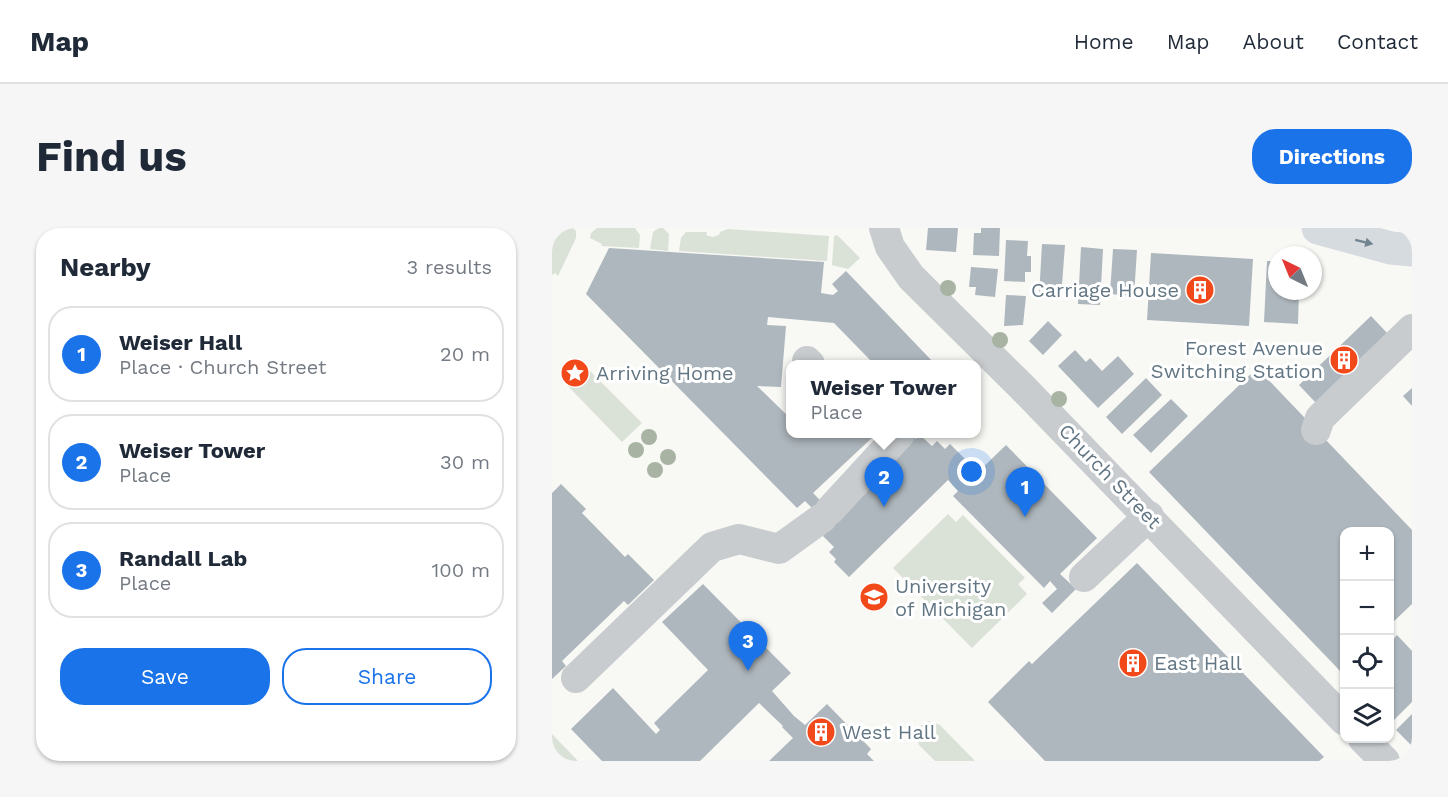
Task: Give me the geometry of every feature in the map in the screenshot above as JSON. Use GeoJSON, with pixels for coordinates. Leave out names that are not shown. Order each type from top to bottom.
{"type":"FeatureCollection","features":[{"type":"Feature","properties":{"kind":"main road"},"geometry":{"type":"LineString","coordinates":[[1318,228],[1391,248],[1412,250]]}},
{"type":"Feature","properties":{"kind":"street","name":"Church Street"},"geometry":{"type":"LineString","coordinates":[[884,228],[890,247],[910,277],[975,339],[1149,516],[1340,716]]}},
{"type":"Feature","properties":{"kind":"street"},"geometry":{"type":"LineString","coordinates":[[1315,423],[1412,329]]}},
{"type":"Feature","properties":{"kind":"street"},"geometry":{"type":"LineString","coordinates":[[576,678],[712,547],[739,539],[779,549],[826,514],[887,438]]}},
{"type":"Feature","properties":{"kind":"street"},"geometry":{"type":"LineString","coordinates":[[1084,577],[1149,516]]}},
{"type":"Feature","properties":{"kind":"street"},"geometry":{"type":"LineString","coordinates":[[1368,743],[1385,761]]}},
{"type":"Feature","properties":{"kind":"shaded area"},"geometry":{"type":"Polygon","coordinates":[[[552,228],[573,228],[576,231],[576,238],[558,276],[555,273],[552,275],[552,228]]]}},
{"type":"Feature","properties":{"kind":"shaded area"},"geometry":{"type":"Polygon","coordinates":[[[597,228],[635,228],[640,235],[639,248],[601,246],[602,244],[590,238],[591,233],[597,228]]]}},
{"type":"Feature","properties":{"kind":"shaded area"},"geometry":{"type":"Polygon","coordinates":[[[663,228],[669,234],[668,251],[650,249],[653,232],[663,228]]]}},
{"type":"Feature","properties":{"kind":"shaded area"},"geometry":{"type":"Polygon","coordinates":[[[728,229],[829,236],[827,261],[679,251],[681,238],[686,232],[707,232],[706,235],[713,237],[728,229]]]}},
{"type":"Feature","properties":{"kind":"shaded area"},"geometry":{"type":"Polygon","coordinates":[[[837,235],[860,258],[848,269],[832,265],[834,236],[837,235]]]}},
{"type":"Feature","properties":{"kind":"shaded area"},"geometry":{"type":"Polygon","coordinates":[[[584,365],[642,423],[622,442],[565,383],[572,370],[584,365]]]}},
{"type":"Feature","properties":{"kind":"shaded area"},"geometry":{"type":"Polygon","coordinates":[[[948,514],[956,522],[963,515],[1025,578],[1018,584],[1027,594],[972,648],[893,568],[948,514]]]}},
{"type":"Feature","properties":{"kind":"shaded area"},"geometry":{"type":"Polygon","coordinates":[[[929,721],[940,725],[975,761],[935,761],[919,745],[916,737],[920,726],[929,721]]]}},
{"type":"Feature","properties":{"kind":"shaded area"},"geometry":{"type":"Polygon","coordinates":[[[552,734],[578,761],[552,761],[552,734]]]}},
{"type":"Feature","properties":{"kind":"building"},"geometry":{"type":"Polygon","coordinates":[[[928,228],[958,228],[956,252],[926,250],[928,228]]]}},
{"type":"Feature","properties":{"kind":"building"},"geometry":{"type":"Polygon","coordinates":[[[981,228],[1000,228],[999,256],[973,255],[974,233],[981,233],[981,228]]]}},
{"type":"Feature","properties":{"kind":"building"},"geometry":{"type":"Polygon","coordinates":[[[1006,240],[1028,241],[1027,256],[1031,256],[1031,272],[1025,272],[1025,282],[1004,281],[1006,240]]]}},
{"type":"Feature","properties":{"kind":"building"},"geometry":{"type":"Polygon","coordinates":[[[1042,244],[1065,245],[1061,298],[1039,297],[1042,244]]]}},
{"type":"Feature","properties":{"kind":"building"},"geometry":{"type":"Polygon","coordinates":[[[1081,247],[1103,249],[1100,305],[1078,304],[1081,247]]]}},
{"type":"Feature","properties":{"kind":"building"},"geometry":{"type":"Polygon","coordinates":[[[609,248],[824,262],[821,293],[833,295],[838,291],[832,284],[846,271],[931,360],[870,360],[834,323],[768,317],[767,325],[786,326],[781,387],[757,386],[786,414],[786,438],[872,438],[813,493],[837,517],[907,438],[923,438],[932,446],[937,441],[945,449],[950,444],[967,461],[962,466],[973,477],[1006,445],[1097,538],[1060,574],[1076,589],[1052,613],[1042,603],[1057,589],[1050,581],[1044,588],[953,496],[958,491],[948,480],[849,577],[834,562],[836,559],[829,552],[834,547],[820,533],[829,525],[805,501],[797,508],[586,294],[609,248]]]}},
{"type":"Feature","properties":{"kind":"building"},"geometry":{"type":"Polygon","coordinates":[[[1113,249],[1137,250],[1134,296],[1110,294],[1113,249]]]}},
{"type":"Feature","properties":{"kind":"building","name":"Carriage House"},"geometry":{"type":"Polygon","coordinates":[[[1151,253],[1253,259],[1249,326],[1147,320],[1151,253]]]}},
{"type":"Feature","properties":{"kind":"building"},"geometry":{"type":"Polygon","coordinates":[[[1268,261],[1268,300],[1299,300],[1298,324],[1264,322],[1268,261]]]}},
{"type":"Feature","properties":{"kind":"building"},"geometry":{"type":"Polygon","coordinates":[[[971,267],[998,269],[995,297],[975,295],[976,287],[969,287],[971,267]]]}},
{"type":"Feature","properties":{"kind":"building"},"geometry":{"type":"Polygon","coordinates":[[[1006,295],[1026,296],[1023,325],[1004,326],[1006,295]]]}},
{"type":"Feature","properties":{"kind":"building","name":"Forest Avenue Switching Station"},"geometry":{"type":"Polygon","coordinates":[[[1371,316],[1388,334],[1316,403],[1299,385],[1371,316]]]}},
{"type":"Feature","properties":{"kind":"building"},"geometry":{"type":"Polygon","coordinates":[[[1048,321],[1062,335],[1043,355],[1029,341],[1048,321]]]}},
{"type":"Feature","properties":{"kind":"building"},"geometry":{"type":"Polygon","coordinates":[[[1075,350],[1086,362],[1090,358],[1102,371],[1118,356],[1134,374],[1098,408],[1058,366],[1075,350]]]}},
{"type":"Feature","properties":{"kind":"building"},"geometry":{"type":"Polygon","coordinates":[[[1257,368],[1412,530],[1412,604],[1394,621],[1394,527],[1340,527],[1340,671],[1149,472],[1257,368]]]}},
{"type":"Feature","properties":{"kind":"building"},"geometry":{"type":"Polygon","coordinates":[[[1146,378],[1162,395],[1122,434],[1106,417],[1146,378]]]}},
{"type":"Feature","properties":{"kind":"building"},"geometry":{"type":"Polygon","coordinates":[[[1412,388],[1412,406],[1403,396],[1412,388]]]}},
{"type":"Feature","properties":{"kind":"building"},"geometry":{"type":"Polygon","coordinates":[[[1171,399],[1188,416],[1151,453],[1133,435],[1171,399]]]}},
{"type":"Feature","properties":{"kind":"building"},"geometry":{"type":"Polygon","coordinates":[[[561,484],[586,509],[582,513],[625,557],[628,554],[654,580],[628,605],[624,601],[562,661],[566,666],[552,679],[552,493],[561,484]]]}},
{"type":"Feature","properties":{"kind":"building","name":"East Hall"},"geometry":{"type":"Polygon","coordinates":[[[1137,563],[1324,757],[1319,761],[1045,761],[988,702],[1029,661],[1032,664],[1137,563]]]}},
{"type":"Feature","properties":{"kind":"building"},"geometry":{"type":"Polygon","coordinates":[[[703,584],[791,673],[772,691],[794,716],[805,725],[827,704],[871,749],[867,754],[874,761],[769,761],[793,738],[759,703],[700,761],[602,761],[571,729],[613,688],[656,734],[660,730],[654,723],[708,670],[662,622],[703,584]]]}},
{"type":"Feature","properties":{"kind":"building"},"geometry":{"type":"Polygon","coordinates":[[[1397,635],[1412,651],[1412,702],[1394,720],[1394,689],[1394,638],[1397,635]]]}},
{"type":"Feature","properties":{"kind":"building"},"geometry":{"type":"Polygon","coordinates":[[[1412,714],[1412,746],[1396,730],[1412,714]]]}},
{"type":"Feature","properties":{"kind":"place","name":"Carriage House"},"geometry":{"type":"Point","coordinates":[1200,290]}},
{"type":"Feature","properties":{"kind":"place","name":"Forest Avenue Switching Station"},"geometry":{"type":"Point","coordinates":[1344,360]}},
{"type":"Feature","properties":{"kind":"place","name":"Arriving Home"},"geometry":{"type":"Point","coordinates":[575,373]}},
{"type":"Feature","properties":{"kind":"place","name":"Weiser Tower"},"geometry":{"type":"Point","coordinates":[884,507]}},
{"type":"Feature","properties":{"kind":"place","name":"Weiser Hall"},"geometry":{"type":"Point","coordinates":[1025,517]}},
{"type":"Feature","properties":{"kind":"place","name":"University of Michigan"},"geometry":{"type":"Point","coordinates":[874,597]}},
{"type":"Feature","properties":{"kind":"place","name":"East Hall"},"geometry":{"type":"Point","coordinates":[1133,663]}},
{"type":"Feature","properties":{"kind":"place","name":"Randall Lab"},"geometry":{"type":"Point","coordinates":[748,671]}},
{"type":"Feature","properties":{"kind":"place","name":"West Hall"},"geometry":{"type":"Point","coordinates":[821,732]}}]}
